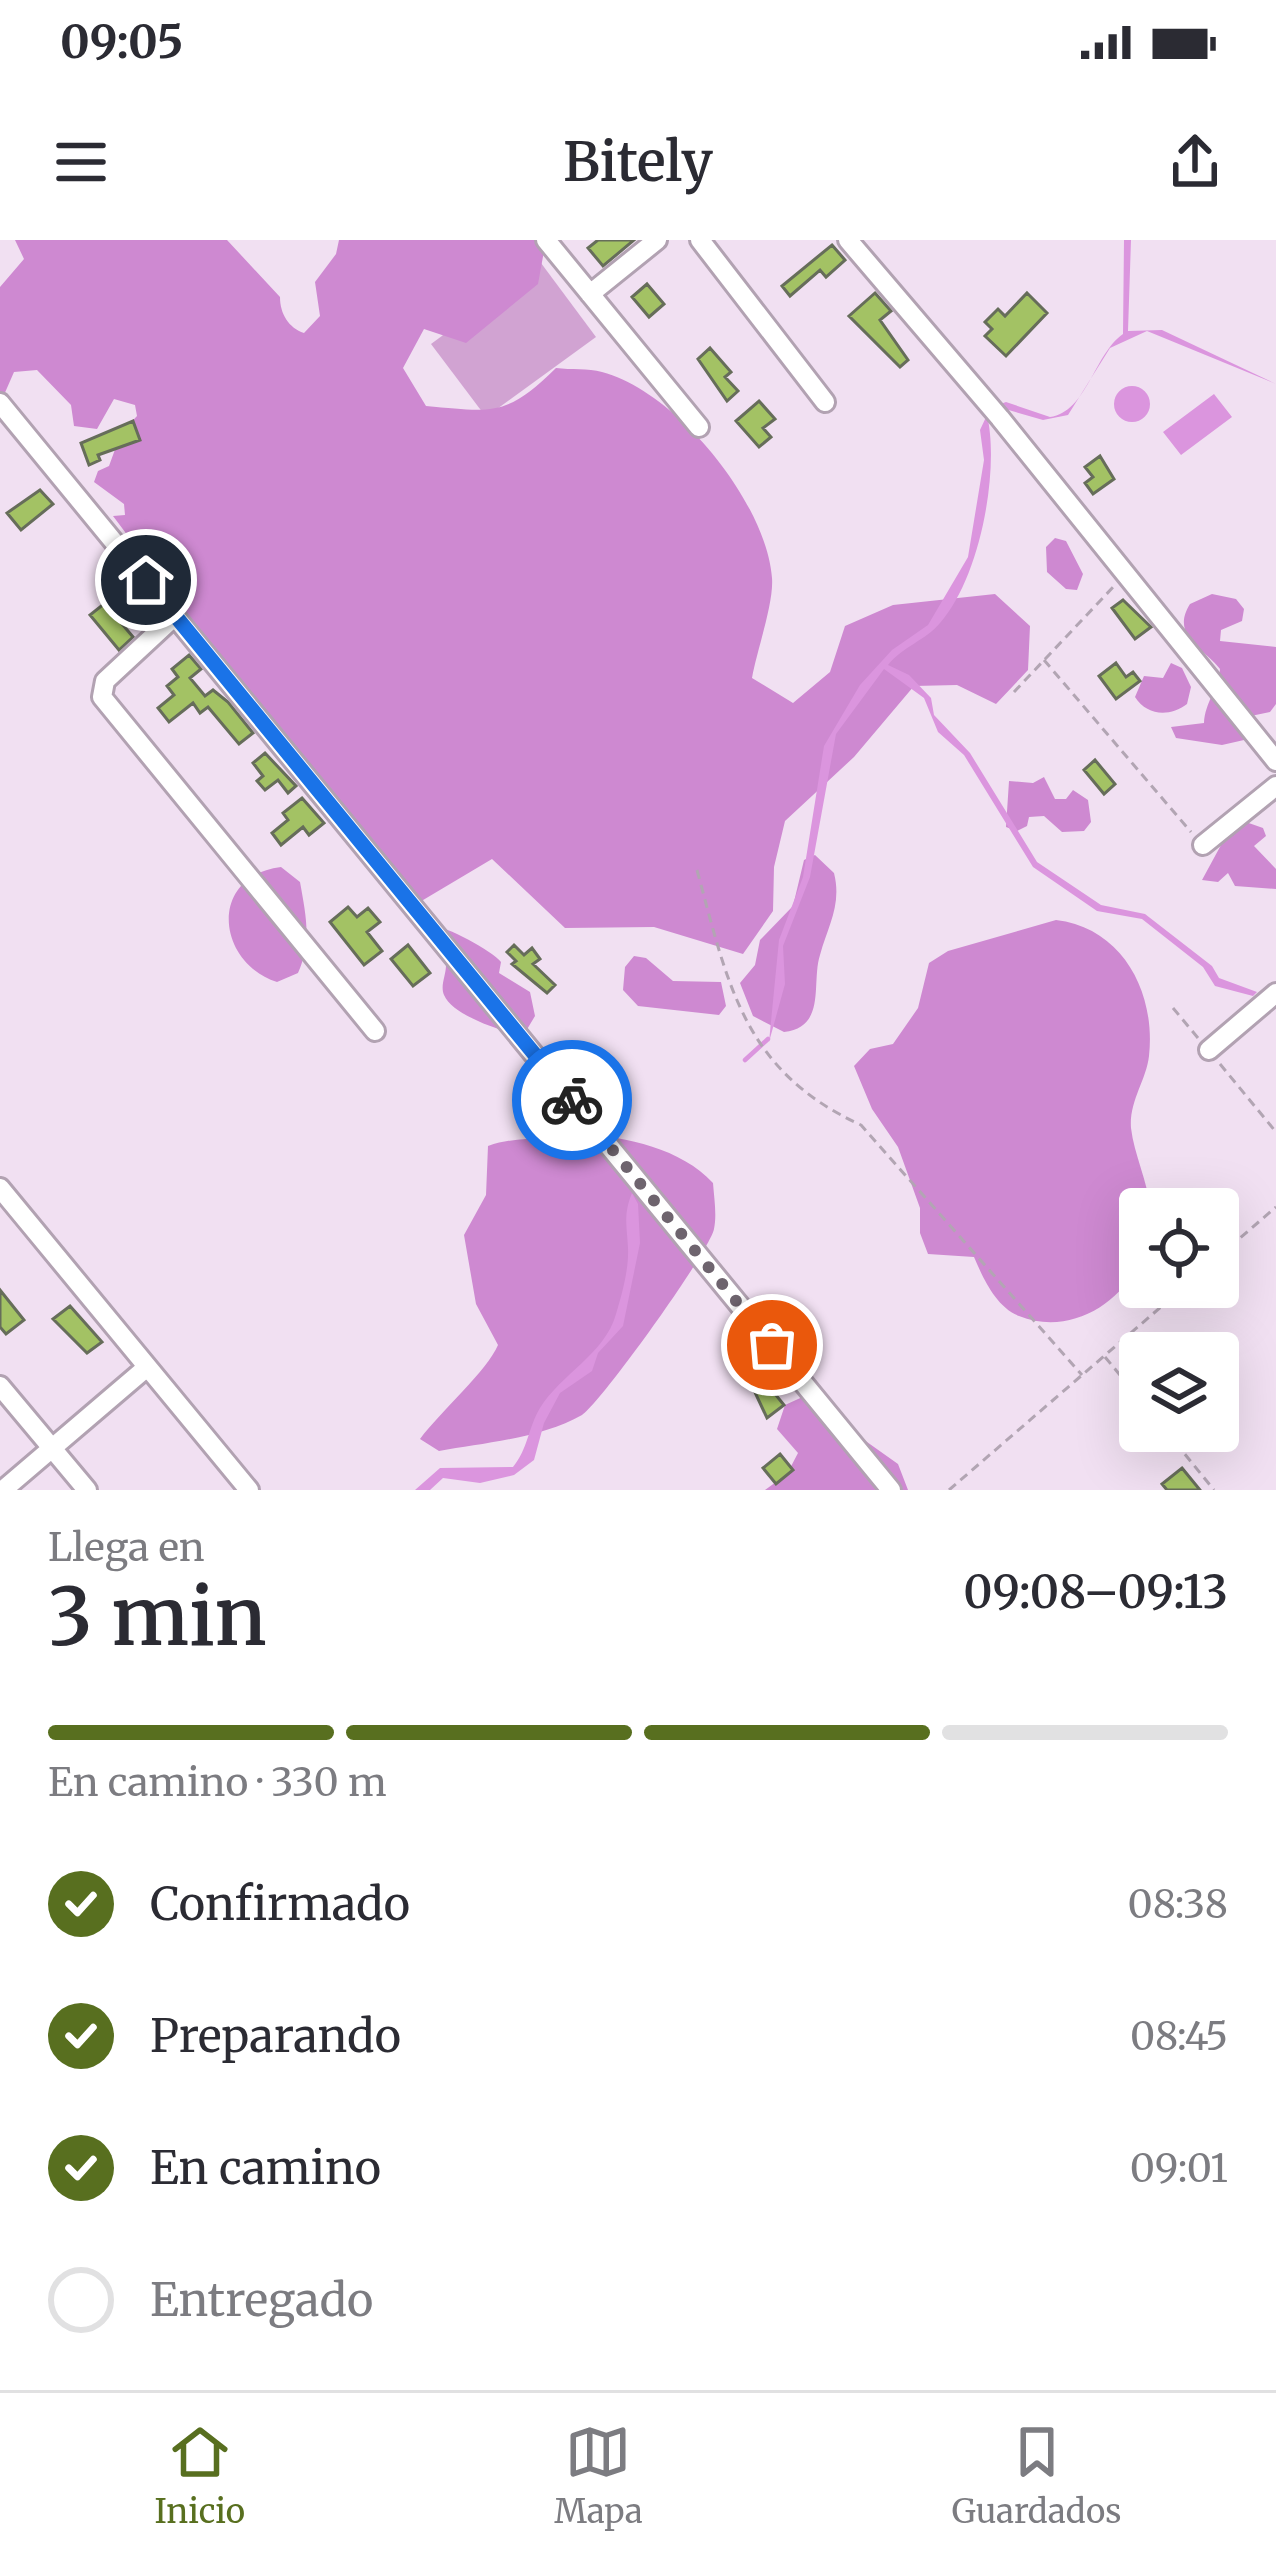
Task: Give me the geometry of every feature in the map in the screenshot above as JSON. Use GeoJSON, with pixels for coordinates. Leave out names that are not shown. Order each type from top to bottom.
{"type":"FeatureCollection","features":[{"type":"Feature","properties":{"kind":"street"},"geometry":{"type":"LineString","coordinates":[[546,240],[699,428]]}},
{"type":"Feature","properties":{"kind":"street"},"geometry":{"type":"LineString","coordinates":[[590,294],[656,240]]}},
{"type":"Feature","properties":{"kind":"street"},"geometry":{"type":"LineString","coordinates":[[700,240],[825,402]]}},
{"type":"Feature","properties":{"kind":"street"},"geometry":{"type":"LineString","coordinates":[[848,240],[1000,418],[1276,761]]}},
{"type":"Feature","properties":{"kind":"street"},"geometry":{"type":"LineString","coordinates":[[0,403],[891,1490]]}},
{"type":"Feature","properties":{"kind":"street"},"geometry":{"type":"LineString","coordinates":[[175,616],[104,681],[102,697],[375,1031]]}},
{"type":"Feature","properties":{"kind":"street"},"geometry":{"type":"LineString","coordinates":[[1203,845],[1276,786]]}},
{"type":"Feature","properties":{"kind":"street"},"geometry":{"type":"LineString","coordinates":[[1208,1050],[1270,999]]}},
{"type":"Feature","properties":{"kind":"street"},"geometry":{"type":"LineString","coordinates":[[0,1188],[249,1490]]}},
{"type":"Feature","properties":{"kind":"street"},"geometry":{"type":"LineString","coordinates":[[3,1490],[146,1368]]}},
{"type":"Feature","properties":{"kind":"street"},"geometry":{"type":"LineString","coordinates":[[0,1386],[87,1490]]}},
{"type":"Feature","properties":{"kind":"path"},"geometry":{"type":"LineString","coordinates":[[1014,692],[1125,574]]}},
{"type":"Feature","properties":{"kind":"path"},"geometry":{"type":"LineString","coordinates":[[1044,660],[1203,845]]}},
{"type":"Feature","properties":{"kind":"path"},"geometry":{"type":"LineString","coordinates":[[697,870],[725,973],[756,1043],[817,1105],[861,1125],[1082,1375]]}},
{"type":"Feature","properties":{"kind":"path"},"geometry":{"type":"LineString","coordinates":[[1173,1008],[1276,1132]]}},
{"type":"Feature","properties":{"kind":"path"},"geometry":{"type":"LineString","coordinates":[[1239,1239],[1276,1207]]}},
{"type":"Feature","properties":{"kind":"path"},"geometry":{"type":"LineString","coordinates":[[950,1490],[1160,1308]]}},
{"type":"Feature","properties":{"kind":"path"},"geometry":{"type":"LineString","coordinates":[[1104,1356],[1119,1374]]}},
{"type":"Feature","properties":{"kind":"path"},"geometry":{"type":"LineString","coordinates":[[1183,1452],[1214,1490]]}},
{"type":"Feature","properties":{"kind":"shaded area"},"geometry":{"type":"Polygon","coordinates":[[[15,240],[227,240],[280,297],[290,324],[304,333],[320,316],[315,282],[336,254],[339,240],[546,240],[538,284],[466,343],[424,329],[403,368],[426,406],[498,408],[524,395],[556,368],[602,372],[631,383],[659,402],[713,454],[753,517],[766,548],[772,588],[752,678],[793,703],[830,672],[845,626],[893,605],[995,594],[1030,626],[1028,670],[996,704],[957,685],[914,686],[854,757],[785,821],[774,867],[773,911],[743,954],[654,927],[565,928],[492,859],[408,909],[113,516],[125,515],[124,504],[94,482],[98,471],[109,466],[121,433],[137,416],[135,405],[114,399],[97,429],[74,426],[71,405],[37,370],[14,372],[0,404],[0,287],[24,259],[15,240]]]}},
{"type":"Feature","properties":{"kind":"shaded area"},"geometry":{"type":"Polygon","coordinates":[[[1124,240],[1131,240],[1128,331],[1162,330],[1276,384],[1147,331],[1110,348],[1092,378],[1105,355],[1113,343],[1123,334],[1124,240]]]}},
{"type":"Feature","properties":{"kind":"shaded area"},"geometry":{"type":"Polygon","coordinates":[[[541,263],[596,337],[486,417],[431,344],[541,263]]]}},
{"type":"Feature","properties":{"kind":"shaded area"},"geometry":{"type":"Polygon","coordinates":[[[1132,386],[1145,391],[1150,404],[1145,417],[1132,422],[1119,417],[1114,404],[1119,391],[1132,386]]]}},
{"type":"Feature","properties":{"kind":"shaded area"},"geometry":{"type":"Polygon","coordinates":[[[1214,394],[1232,417],[1181,455],[1163,432],[1214,394]]]}},
{"type":"Feature","properties":{"kind":"shaded area"},"geometry":{"type":"Polygon","coordinates":[[[1080,396],[1068,415],[1043,420],[995,406],[1006,402],[1050,417],[1063,413],[1080,396]]]}},
{"type":"Feature","properties":{"kind":"shaded area"},"geometry":{"type":"Polygon","coordinates":[[[987,415],[988,493],[966,579],[940,623],[888,665],[909,675],[931,698],[934,715],[970,753],[1037,862],[1101,905],[1145,914],[1212,966],[1219,978],[1257,992],[1253,996],[1215,986],[1203,967],[1142,919],[1097,911],[1033,867],[964,755],[938,732],[924,698],[884,669],[836,734],[810,877],[783,946],[785,984],[769,1042],[779,940],[803,877],[824,746],[860,685],[892,650],[928,625],[968,557],[984,460],[980,430],[987,415]]]}},
{"type":"Feature","properties":{"kind":"shaded area"},"geometry":{"type":"Polygon","coordinates":[[[1055,538],[1066,541],[1083,574],[1077,590],[1066,589],[1047,572],[1046,547],[1055,538]]]}},
{"type":"Feature","properties":{"kind":"shaded area"},"geometry":{"type":"Polygon","coordinates":[[[1212,594],[1236,599],[1244,609],[1242,621],[1221,630],[1220,641],[1276,647],[1276,704],[1270,712],[1246,717],[1244,740],[1222,745],[1176,738],[1171,727],[1204,723],[1217,682],[1220,669],[1192,641],[1184,625],[1190,604],[1212,594]]]}},
{"type":"Feature","properties":{"kind":"shaded area"},"geometry":{"type":"Polygon","coordinates":[[[1171,663],[1182,668],[1191,687],[1187,704],[1166,713],[1152,711],[1135,697],[1144,676],[1163,678],[1171,663]]]}},
{"type":"Feature","properties":{"kind":"shaded area"},"geometry":{"type":"Polygon","coordinates":[[[1044,777],[1055,799],[1066,799],[1073,790],[1088,800],[1091,822],[1084,831],[1062,832],[1044,816],[1029,817],[1027,826],[1017,831],[1006,827],[1009,781],[1033,783],[1044,777]]]}},
{"type":"Feature","properties":{"kind":"shaded area"},"geometry":{"type":"Polygon","coordinates":[[[1243,821],[1263,828],[1266,836],[1254,846],[1276,869],[1276,889],[1235,886],[1228,873],[1218,882],[1202,880],[1227,834],[1243,821]]]}},
{"type":"Feature","properties":{"kind":"shaded area"},"geometry":{"type":"Polygon","coordinates":[[[815,855],[834,873],[835,905],[820,955],[812,1013],[798,1028],[784,1032],[753,1016],[740,983],[755,965],[760,940],[793,906],[804,860],[815,855]]]}},
{"type":"Feature","properties":{"kind":"shaded area"},"geometry":{"type":"Polygon","coordinates":[[[281,867],[300,882],[306,939],[298,973],[277,982],[242,957],[229,920],[241,886],[257,874],[281,867]]]}},
{"type":"Feature","properties":{"kind":"shaded area"},"geometry":{"type":"Polygon","coordinates":[[[1056,920],[1100,936],[1117,950],[1140,987],[1150,1032],[1149,1056],[1131,1128],[1147,1188],[1119,1188],[1119,1291],[1072,1320],[1037,1321],[1019,1316],[997,1299],[974,1257],[928,1254],[920,1233],[920,1208],[898,1147],[872,1109],[854,1066],[870,1049],[893,1044],[918,1008],[929,963],[948,951],[1056,920]]]}},
{"type":"Feature","properties":{"kind":"shaded area"},"geometry":{"type":"Polygon","coordinates":[[[430,925],[458,934],[488,952],[501,962],[499,973],[530,992],[535,1016],[523,1036],[479,1022],[449,1003],[443,988],[446,965],[432,948],[430,925]]]}},
{"type":"Feature","properties":{"kind":"shaded area"},"geometry":{"type":"Polygon","coordinates":[[[634,956],[646,958],[673,981],[721,982],[726,1006],[719,1015],[638,1006],[623,990],[625,967],[634,956]]]}},
{"type":"Feature","properties":{"kind":"shaded area"},"geometry":{"type":"Polygon","coordinates":[[[581,1133],[652,1147],[700,1171],[713,1183],[715,1224],[708,1243],[630,1358],[582,1415],[531,1434],[439,1451],[420,1439],[498,1345],[476,1304],[464,1235],[486,1195],[488,1146],[581,1133]]]}},
{"type":"Feature","properties":{"kind":"shaded area"},"geometry":{"type":"Polygon","coordinates":[[[632,1193],[638,1204],[640,1243],[623,1326],[598,1353],[592,1371],[560,1393],[544,1423],[534,1460],[514,1475],[480,1483],[443,1478],[430,1490],[415,1490],[440,1468],[513,1467],[540,1408],[610,1328],[626,1273],[632,1193]]]}},
{"type":"Feature","properties":{"kind":"shaded area"},"geometry":{"type":"Polygon","coordinates":[[[820,1389],[843,1425],[898,1464],[908,1490],[765,1490],[787,1474],[798,1453],[777,1429],[785,1405],[820,1389]]]}},
{"type":"Feature","properties":{"kind":"building"},"geometry":{"type":"Polygon","coordinates":[[[598,240],[634,240],[603,266],[588,248],[598,240]]]}},
{"type":"Feature","properties":{"kind":"building"},"geometry":{"type":"Polygon","coordinates":[[[832,245],[845,260],[826,277],[820,270],[790,296],[782,286],[832,245]]]}},
{"type":"Feature","properties":{"kind":"building"},"geometry":{"type":"Polygon","coordinates":[[[647,284],[664,304],[649,317],[632,297],[647,284]]]}},
{"type":"Feature","properties":{"kind":"building"},"geometry":{"type":"Polygon","coordinates":[[[875,293],[891,311],[880,320],[908,360],[900,367],[849,316],[875,293]]]}},
{"type":"Feature","properties":{"kind":"building"},"geometry":{"type":"Polygon","coordinates":[[[1027,293],[1047,313],[1006,356],[985,336],[992,329],[985,322],[998,309],[1005,316],[1027,293]]]}},
{"type":"Feature","properties":{"kind":"building"},"geometry":{"type":"Polygon","coordinates":[[[710,348],[731,372],[725,377],[738,391],[727,401],[698,359],[710,348]]]}},
{"type":"Feature","properties":{"kind":"building"},"geometry":{"type":"Polygon","coordinates":[[[759,401],[775,419],[763,428],[771,437],[759,447],[736,421],[759,401]]]}},
{"type":"Feature","properties":{"kind":"building"},"geometry":{"type":"Polygon","coordinates":[[[133,421],[140,440],[98,455],[100,460],[89,465],[81,443],[133,421]]]}},
{"type":"Feature","properties":{"kind":"building"},"geometry":{"type":"Polygon","coordinates":[[[1100,456],[1114,479],[1093,494],[1085,483],[1093,477],[1085,467],[1100,456]]]}},
{"type":"Feature","properties":{"kind":"building"},"geometry":{"type":"Polygon","coordinates":[[[40,490],[53,504],[21,530],[7,513],[40,490]]]}},
{"type":"Feature","properties":{"kind":"building"},"geometry":{"type":"Polygon","coordinates":[[[136,597],[143,607],[122,624],[133,637],[119,650],[90,615],[105,603],[114,614],[136,597]]]}},
{"type":"Feature","properties":{"kind":"building"},"geometry":{"type":"Polygon","coordinates":[[[1123,600],[1151,627],[1135,639],[1112,608],[1123,600]]]}},
{"type":"Feature","properties":{"kind":"building"},"geometry":{"type":"Polygon","coordinates":[[[189,655],[201,669],[190,678],[205,696],[213,690],[228,702],[253,733],[239,744],[208,707],[200,713],[193,703],[169,722],[158,708],[174,695],[167,686],[178,677],[172,669],[189,655]]]}},
{"type":"Feature","properties":{"kind":"building"},"geometry":{"type":"Polygon","coordinates":[[[1116,663],[1126,677],[1133,672],[1140,681],[1116,699],[1099,676],[1116,663]]]}},
{"type":"Feature","properties":{"kind":"building"},"geometry":{"type":"Polygon","coordinates":[[[265,753],[296,786],[288,793],[278,780],[265,790],[257,781],[263,776],[253,763],[265,753]]]}},
{"type":"Feature","properties":{"kind":"building"},"geometry":{"type":"Polygon","coordinates":[[[1095,760],[1115,784],[1104,794],[1084,770],[1095,760]]]}},
{"type":"Feature","properties":{"kind":"building"},"geometry":{"type":"Polygon","coordinates":[[[302,798],[324,823],[309,835],[303,827],[281,845],[272,833],[288,820],[283,813],[302,798]]]}},
{"type":"Feature","properties":{"kind":"building"},"geometry":{"type":"Polygon","coordinates":[[[348,907],[357,917],[368,908],[380,922],[367,932],[382,951],[364,965],[330,922],[348,907]]]}},
{"type":"Feature","properties":{"kind":"building"},"geometry":{"type":"Polygon","coordinates":[[[408,945],[430,973],[413,986],[391,959],[408,945]]]}},
{"type":"Feature","properties":{"kind":"building"},"geometry":{"type":"Polygon","coordinates":[[[514,945],[524,955],[532,948],[540,959],[533,964],[555,985],[547,993],[512,964],[516,961],[507,952],[514,945]]]}},
{"type":"Feature","properties":{"kind":"building"},"geometry":{"type":"Polygon","coordinates":[[[0,1290],[24,1320],[6,1334],[0,1327],[0,1290]]]}},
{"type":"Feature","properties":{"kind":"building"},"geometry":{"type":"Polygon","coordinates":[[[70,1306],[102,1342],[87,1353],[53,1319],[70,1306]]]}},
{"type":"Feature","properties":{"kind":"building"},"geometry":{"type":"Polygon","coordinates":[[[762,1378],[784,1405],[767,1418],[752,1386],[762,1378]]]}},
{"type":"Feature","properties":{"kind":"building"},"geometry":{"type":"Polygon","coordinates":[[[780,1454],[793,1470],[776,1484],[763,1468],[780,1454]]]}},
{"type":"Feature","properties":{"kind":"building"},"geometry":{"type":"Polygon","coordinates":[[[1182,1468],[1200,1490],[1167,1490],[1162,1484],[1182,1468]]]}},
{"type":"Feature","properties":{"kind":"waterway"},"geometry":{"type":"LineString","coordinates":[[745,1060],[768,1039]]}},
{"type":"Feature","properties":{"kind":"way so far"},"geometry":{"type":"LineString","coordinates":[[572,1100],[772,1345]]}},
{"type":"Feature","properties":{"kind":"route"},"geometry":{"type":"LineString","coordinates":[[146,580],[572,1100]]}}]}
